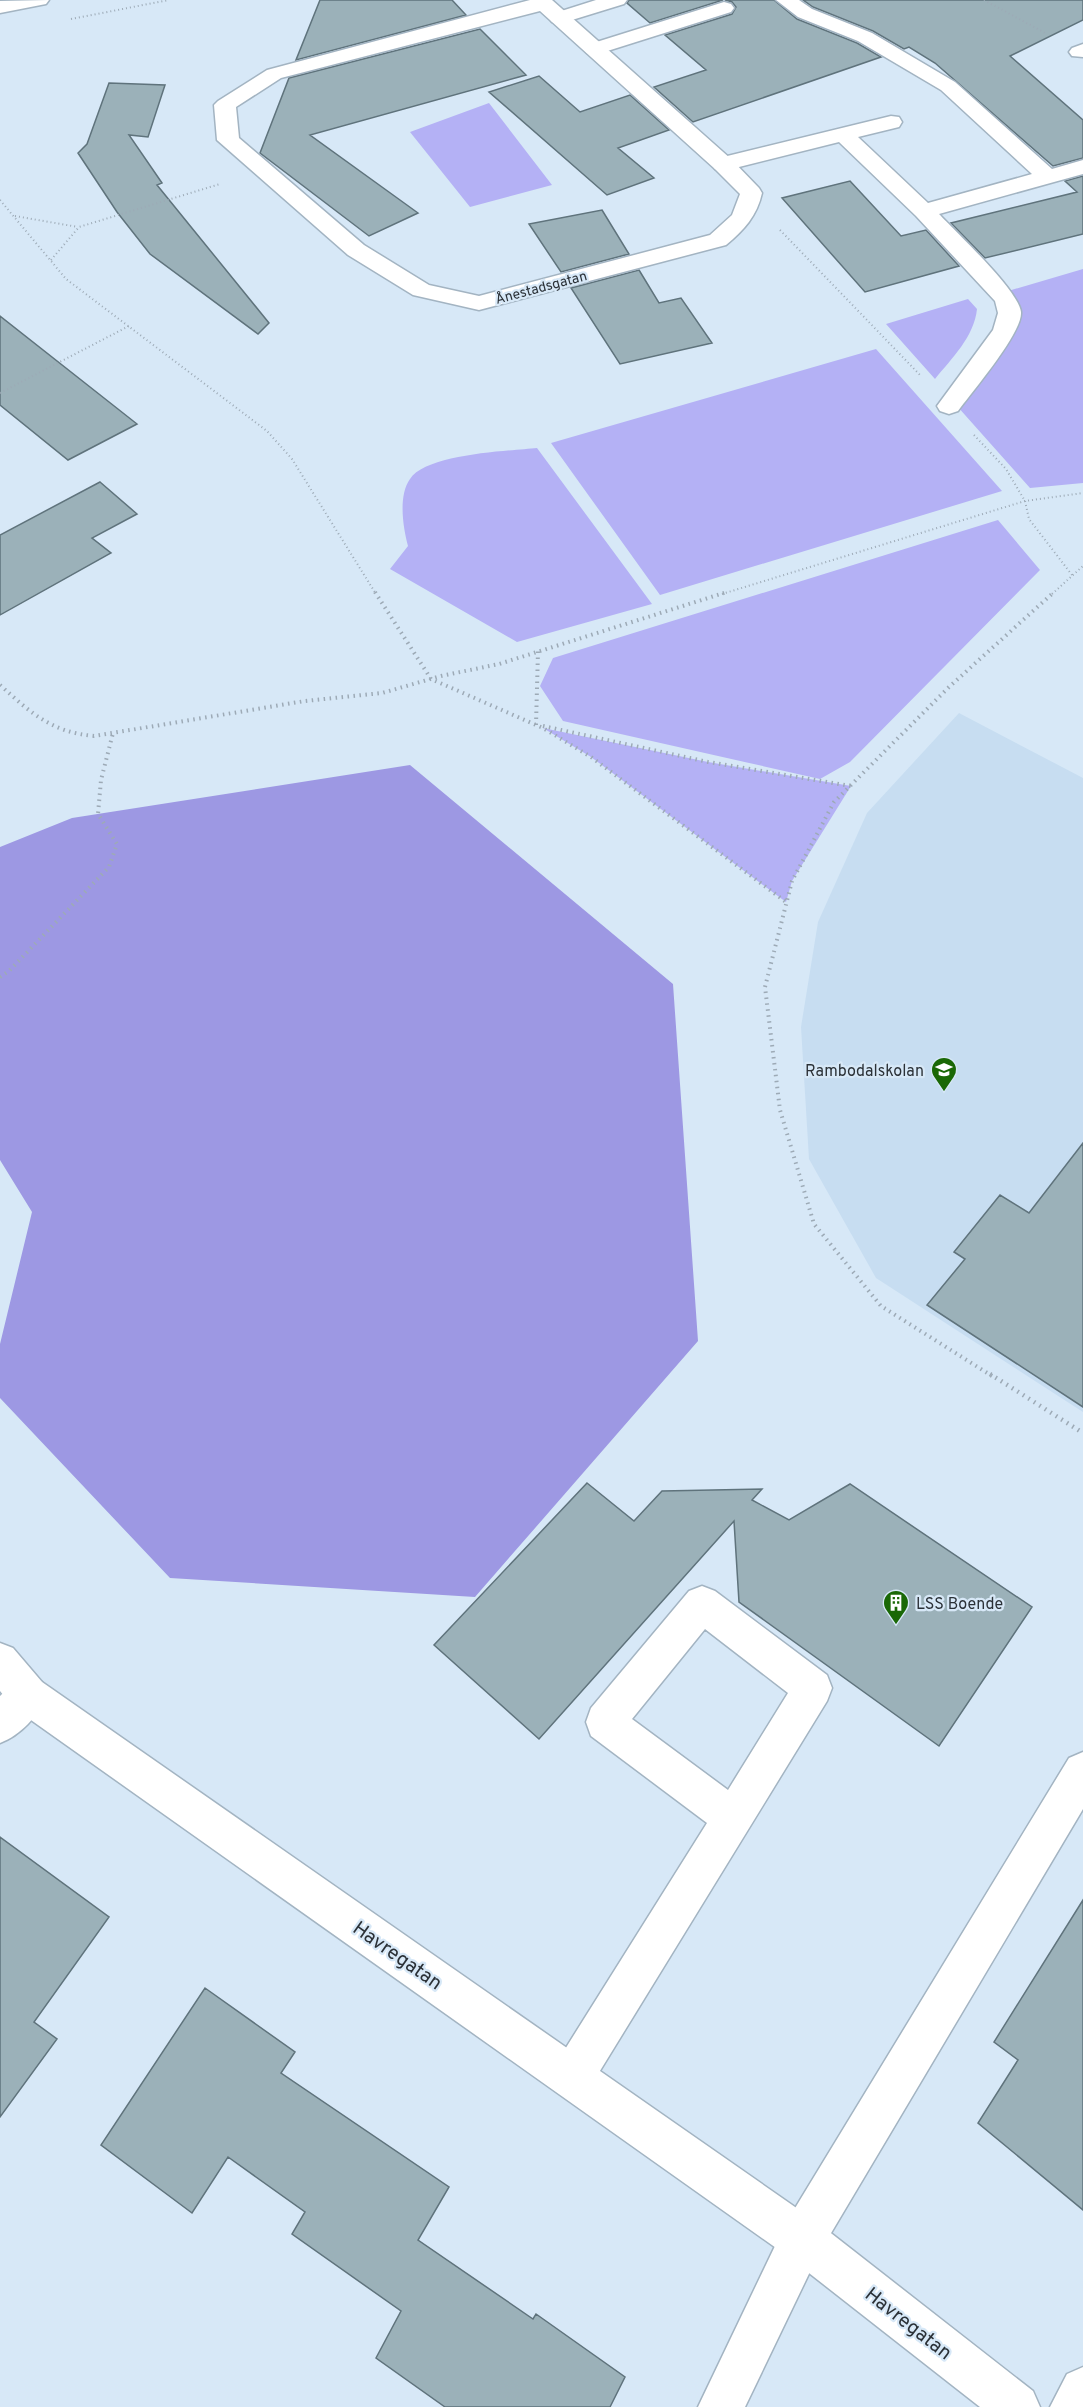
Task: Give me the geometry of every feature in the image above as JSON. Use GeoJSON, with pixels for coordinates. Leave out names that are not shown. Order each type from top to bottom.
{"type":"FeatureCollection","features":[{"type":"Feature","properties":{"kind":"street"},"geometry":{"type":"LineString","coordinates":[[0,7],[39,0]]}},
{"type":"Feature","properties":{"kind":"street"},"geometry":{"type":"LineString","coordinates":[[548,7],[617,0]]}},
{"type":"Feature","properties":{"kind":"street"},"geometry":{"type":"LineString","coordinates":[[786,0],[805,13],[865,36],[948,86],[1047,176]]}},
{"type":"Feature","properties":{"kind":"street"},"geometry":{"type":"LineString","coordinates":[[548,7],[723,164],[751,193],[748,211]]}},
{"type":"Feature","properties":{"kind":"street","name":"Ånestadsgatan"},"geometry":{"type":"LineString","coordinates":[[548,7],[274,74],[225,105],[228,140],[356,250],[421,290],[479,303],[718,240],[748,211]]}},
{"type":"Feature","properties":{"kind":"street"},"geometry":{"type":"LineString","coordinates":[[594,49],[724,8]]}},
{"type":"Feature","properties":{"kind":"street"},"geometry":{"type":"LineString","coordinates":[[723,164],[891,122]]}},
{"type":"Feature","properties":{"kind":"street"},"geometry":{"type":"LineString","coordinates":[[843,134],[924,211],[1006,299],[1010,313],[1005,331],[949,406]]}},
{"type":"Feature","properties":{"kind":"street"},"geometry":{"type":"LineString","coordinates":[[924,211],[1083,167]]}},
{"type":"Feature","properties":{"kind":"street"},"geometry":{"type":"LineString","coordinates":[[572,2078],[733,1818],[813,1688],[702,1604],[605,1722],[733,1818]]}},
{"type":"Feature","properties":{"kind":"street"},"geometry":{"type":"LineString","coordinates":[[0,1661],[28,1695],[0,1724]]}},
{"type":"Feature","properties":{"kind":"street","name":"Havregatan"},"geometry":{"type":"LineString","coordinates":[[28,1695],[802,2239],[1017,2407]]}},
{"type":"Feature","properties":{"kind":"street"},"geometry":{"type":"LineString","coordinates":[[721,2407],[802,2239],[1083,1772]]}},
{"type":"Feature","properties":{"kind":"street"},"geometry":{"type":"LineString","coordinates":[[1073,2407],[1083,2390]]}},
{"type":"Feature","properties":{"kind":"path"},"geometry":{"type":"LineString","coordinates":[[70,19],[169,0]]}},
{"type":"Feature","properties":{"kind":"path"},"geometry":{"type":"LineString","coordinates":[[984,0],[1081,51]]}},
{"type":"Feature","properties":{"kind":"path"},"geometry":{"type":"LineString","coordinates":[[13,216],[79,227],[264,170]]}},
{"type":"Feature","properties":{"kind":"path"},"geometry":{"type":"LineString","coordinates":[[0,200],[66,279],[267,431],[292,459],[431,679],[535,725],[591,757],[786,902]]}},
{"type":"Feature","properties":{"kind":"path"},"geometry":{"type":"LineString","coordinates":[[748,211],[780,230],[949,406],[1006,469],[1024,501],[1029,519],[1072,575]]}},
{"type":"Feature","properties":{"kind":"path"},"geometry":{"type":"LineString","coordinates":[[51,260],[79,227]]}},
{"type":"Feature","properties":{"kind":"path"},"geometry":{"type":"LineString","coordinates":[[0,393],[129,326]]}},
{"type":"Feature","properties":{"kind":"path"},"geometry":{"type":"LineString","coordinates":[[0,685],[41,722],[72,736],[113,733],[305,701],[382,693],[431,679],[499,664],[1024,501],[1083,493]]}},
{"type":"Feature","properties":{"kind":"path"},"geometry":{"type":"LineString","coordinates":[[1083,566],[949,687],[834,802],[792,881],[765,987],[780,1110],[814,1224],[881,1306],[1083,1433]]}},
{"type":"Feature","properties":{"kind":"path"},"geometry":{"type":"LineString","coordinates":[[535,725],[538,651]]}},
{"type":"Feature","properties":{"kind":"path"},"geometry":{"type":"LineString","coordinates":[[535,725],[708,762],[851,786]]}},
{"type":"Feature","properties":{"kind":"path"},"geometry":{"type":"LineString","coordinates":[[0,977],[109,867],[117,844],[98,814],[101,780],[113,733]]}},
{"type":"Feature","properties":{"kind":"shaded area"},"geometry":{"type":"Polygon","coordinates":[[[489,103],[552,185],[470,207],[410,132],[489,103]]]}},
{"type":"Feature","properties":{"kind":"shaded area"},"geometry":{"type":"Polygon","coordinates":[[[1083,269],[1083,483],[1030,488],[957,406],[1015,331],[1016,313],[1008,291],[1083,269]]]}},
{"type":"Feature","properties":{"kind":"shaded area"},"geometry":{"type":"Polygon","coordinates":[[[968,299],[977,309],[972,329],[961,347],[935,379],[886,324],[968,299]]]}},
{"type":"Feature","properties":{"kind":"shaded area"},"geometry":{"type":"Polygon","coordinates":[[[876,349],[1002,491],[660,595],[551,443],[876,349]]]}},
{"type":"Feature","properties":{"kind":"shaded area"},"geometry":{"type":"Polygon","coordinates":[[[537,448],[652,604],[517,642],[390,569],[408,546],[403,521],[404,494],[410,479],[419,471],[433,464],[469,455],[537,448]]]}},
{"type":"Feature","properties":{"kind":"shaded area"},"geometry":{"type":"Polygon","coordinates":[[[998,520],[1040,570],[850,762],[820,779],[563,721],[540,686],[553,658],[998,520]]]}},
{"type":"Feature","properties":{"kind":"shaded area","name":"Rambodalskolan"},"geometry":{"type":"Polygon","coordinates":[[[959,713],[1083,778],[1083,1412],[876,1278],[809,1159],[801,1027],[818,922],[867,813],[959,713]]]}},
{"type":"Feature","properties":{"kind":"shaded area"},"geometry":{"type":"Polygon","coordinates":[[[543,728],[708,762],[851,786],[792,881],[786,902],[591,757],[543,728]]]}},
{"type":"Feature","properties":{"kind":"shaded area"},"geometry":{"type":"Polygon","coordinates":[[[410,765],[673,984],[698,1341],[475,1597],[170,1578],[0,1398],[0,1344],[32,1212],[0,1160],[0,847],[72,818],[410,765]]]}},
{"type":"Feature","properties":{"kind":"building"},"geometry":{"type":"Polygon","coordinates":[[[320,0],[452,0],[466,15],[296,60],[320,0]]]}},
{"type":"Feature","properties":{"kind":"building"},"geometry":{"type":"Polygon","coordinates":[[[629,0],[723,0],[650,23],[627,3],[629,0]]]}},
{"type":"Feature","properties":{"kind":"building"},"geometry":{"type":"Polygon","coordinates":[[[725,0],[774,0],[797,19],[857,43],[881,57],[693,122],[654,87],[706,70],[665,35],[732,14],[736,7],[732,2],[725,0]]]}},
{"type":"Feature","properties":{"kind":"building"},"geometry":{"type":"Polygon","coordinates":[[[803,0],[1083,0],[1083,20],[1010,56],[1083,120],[1083,158],[1053,166],[935,63],[909,47],[904,49],[873,31],[813,7],[803,0]]]}},
{"type":"Feature","properties":{"kind":"building"},"geometry":{"type":"Polygon","coordinates":[[[480,29],[526,75],[310,135],[418,213],[369,236],[260,153],[289,78],[480,29]]]}},
{"type":"Feature","properties":{"kind":"building"},"geometry":{"type":"Polygon","coordinates":[[[539,76],[580,112],[630,95],[669,130],[618,148],[654,178],[607,195],[489,92],[539,76]]]}},
{"type":"Feature","properties":{"kind":"building"},"geometry":{"type":"Polygon","coordinates":[[[109,83],[165,85],[148,137],[129,135],[162,183],[157,185],[269,323],[258,334],[150,254],[117,212],[78,153],[87,144],[109,83]]]}},
{"type":"Feature","properties":{"kind":"building"},"geometry":{"type":"Polygon","coordinates":[[[1083,176],[1083,234],[985,258],[951,223],[1077,192],[1065,181],[1083,176]]]}},
{"type":"Feature","properties":{"kind":"building"},"geometry":{"type":"Polygon","coordinates":[[[850,181],[901,236],[926,230],[959,266],[865,292],[782,198],[850,181]]]}},
{"type":"Feature","properties":{"kind":"building"},"geometry":{"type":"Polygon","coordinates":[[[602,210],[629,254],[561,272],[529,224],[602,210]]]}},
{"type":"Feature","properties":{"kind":"building"},"geometry":{"type":"Polygon","coordinates":[[[639,270],[659,303],[681,298],[712,343],[620,364],[571,288],[639,270]]]}},
{"type":"Feature","properties":{"kind":"building"},"geometry":{"type":"Polygon","coordinates":[[[0,316],[137,424],[68,460],[0,405],[0,316]]]}},
{"type":"Feature","properties":{"kind":"building"},"geometry":{"type":"Polygon","coordinates":[[[100,482],[137,514],[92,538],[111,553],[0,615],[0,535],[100,482]]]}},
{"type":"Feature","properties":{"kind":"building"},"geometry":{"type":"Polygon","coordinates":[[[1083,1143],[1083,1407],[927,1305],[965,1259],[954,1252],[1000,1195],[1029,1213],[1083,1143]]]}},
{"type":"Feature","properties":{"kind":"building","name":"LSS Boende"},"geometry":{"type":"Polygon","coordinates":[[[587,1483],[634,1521],[662,1491],[762,1489],[752,1500],[789,1520],[850,1484],[1032,1607],[939,1746],[739,1602],[734,1521],[539,1739],[434,1645],[587,1483]]]}},
{"type":"Feature","properties":{"kind":"building"},"geometry":{"type":"Polygon","coordinates":[[[0,1837],[109,1917],[34,2022],[57,2039],[0,2117],[0,1837]]]}},
{"type":"Feature","properties":{"kind":"building"},"geometry":{"type":"Polygon","coordinates":[[[1083,1900],[1083,2210],[978,2123],[1018,2060],[994,2042],[1083,1900]]]}},
{"type":"Feature","properties":{"kind":"building"},"geometry":{"type":"Polygon","coordinates":[[[205,1988],[295,2052],[281,2073],[449,2187],[418,2240],[533,2319],[536,2314],[625,2377],[610,2407],[445,2407],[376,2358],[401,2311],[292,2234],[305,2212],[228,2157],[192,2213],[101,2145],[205,1988]]]}},
{"type":"Feature","properties":{"kind":"place","name":"Rambodalskolan"},"geometry":{"type":"Point","coordinates":[944,1093]}},
{"type":"Feature","properties":{"kind":"place","name":"LSS Boende"},"geometry":{"type":"Point","coordinates":[896,1626]}}]}
